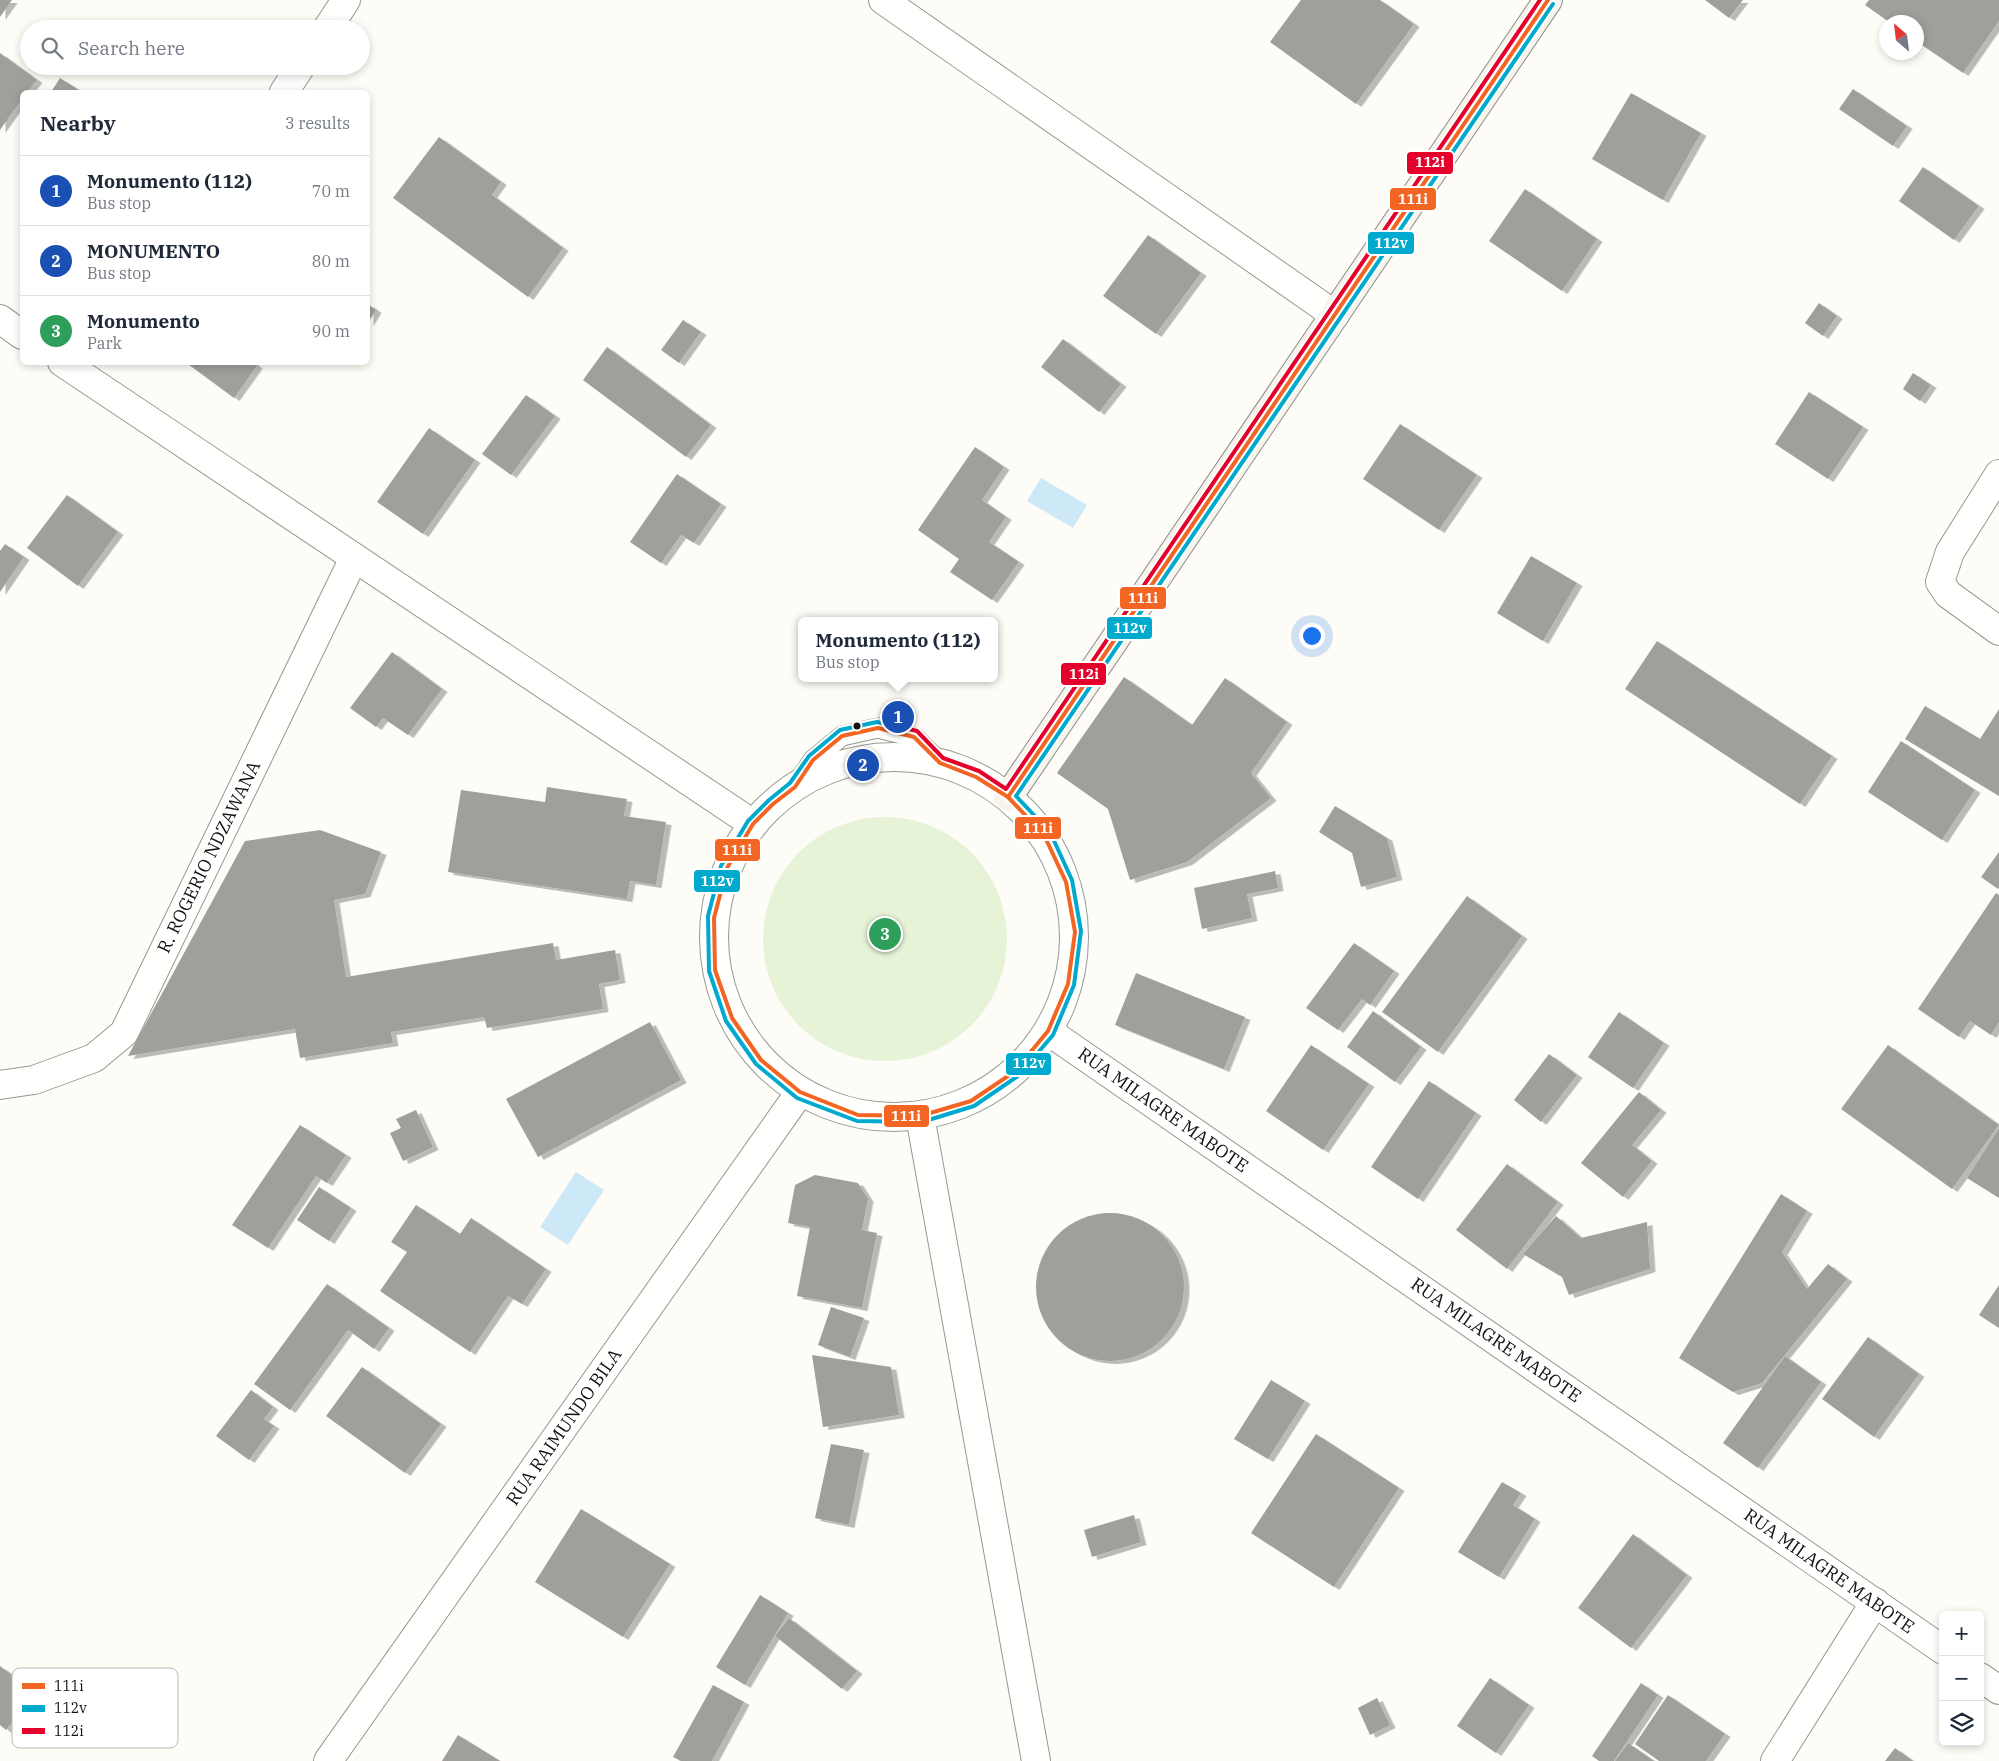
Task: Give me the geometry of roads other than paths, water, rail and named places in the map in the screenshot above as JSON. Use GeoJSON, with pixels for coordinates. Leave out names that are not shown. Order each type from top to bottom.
{"type":"FeatureCollection","features":[{"type":"Feature","properties":{"kind":"street"},"geometry":{"type":"LineString","coordinates":[[333,20],[346,0]]}},
{"type":"Feature","properties":{"kind":"street"},"geometry":{"type":"LineString","coordinates":[[883,0],[1335,315]]}},
{"type":"Feature","properties":{"kind":"street"},"geometry":{"type":"LineString","coordinates":[[1008,797],[1548,0]]}},
{"type":"Feature","properties":{"kind":"street"},"geometry":{"type":"LineString","coordinates":[[285,90],[295,75]]}},
{"type":"Feature","properties":{"kind":"street"},"geometry":{"type":"LineString","coordinates":[[0,319],[20,334]]}},
{"type":"Feature","properties":{"kind":"street"},"geometry":{"type":"LineString","coordinates":[[72,365],[96,372],[354,558],[753,824]]}},
{"type":"Feature","properties":{"kind":"street"},"geometry":{"type":"LineString","coordinates":[[1994,492],[1950,552],[1940,582],[1948,594],[1999,631]]}},
{"type":"Feature","properties":{"kind":"street","name":"R. ROGERIO NDZAWANA"},"geometry":{"type":"LineString","coordinates":[[0,1085],[34,1080],[94,1058],[124,1033],[354,558]]}},
{"type":"Feature","properties":{"kind":"street"},"geometry":{"type":"LineString","coordinates":[[903,757],[940,763],[976,777],[1008,797],[1044,835],[1068,890],[1075,932],[1068,984],[1048,1031],[1014,1072],[971,1101],[920,1116],[858,1114],[800,1092],[761,1060],[732,1018],[716,970],[714,918],[727,868],[753,824],[773,804],[795,787],[829,770],[865,760],[903,757]]}},
{"type":"Feature","properties":{"kind":"street","name":"RUA MILAGRE MABOTE"},"geometry":{"type":"LineString","coordinates":[[1048,1031],[1939,1647]]}},
{"type":"Feature","properties":{"kind":"street","name":"RUA RAIMUNDO BILA"},"geometry":{"type":"LineString","coordinates":[[328,1761],[800,1092]]}},
{"type":"Feature","properties":{"kind":"street"},"geometry":{"type":"LineString","coordinates":[[920,1116],[1036,1761]]}},
{"type":"Feature","properties":{"kind":"street"},"geometry":{"type":"LineString","coordinates":[[1775,1761],[1875,1602]]}},
{"type":"Feature","properties":{"kind":"street"},"geometry":{"type":"LineString","coordinates":[[1984,1680],[1999,1690]]}},
{"type":"Feature","properties":{"kind":"water"},"geometry":{"type":"Polygon","coordinates":[[[1041,478],[1087,505],[1073,528],[1027,501],[1041,478]]]}},
{"type":"Feature","properties":{"kind":"water"},"geometry":{"type":"Polygon","coordinates":[[[576,1172],[604,1190],[568,1245],[540,1227],[576,1172]]]}},
{"type":"Feature","properties":{"kind":"place","name":"Monumento (112)"},"geometry":{"type":"Point","coordinates":[898,717]}},
{"type":"Feature","properties":{"kind":"place","name":"MONUMENTO"},"geometry":{"type":"Point","coordinates":[863,765]}},
{"type":"Feature","properties":{"kind":"place","name":"Monumento"},"geometry":{"type":"Point","coordinates":[885,934]}}]}
